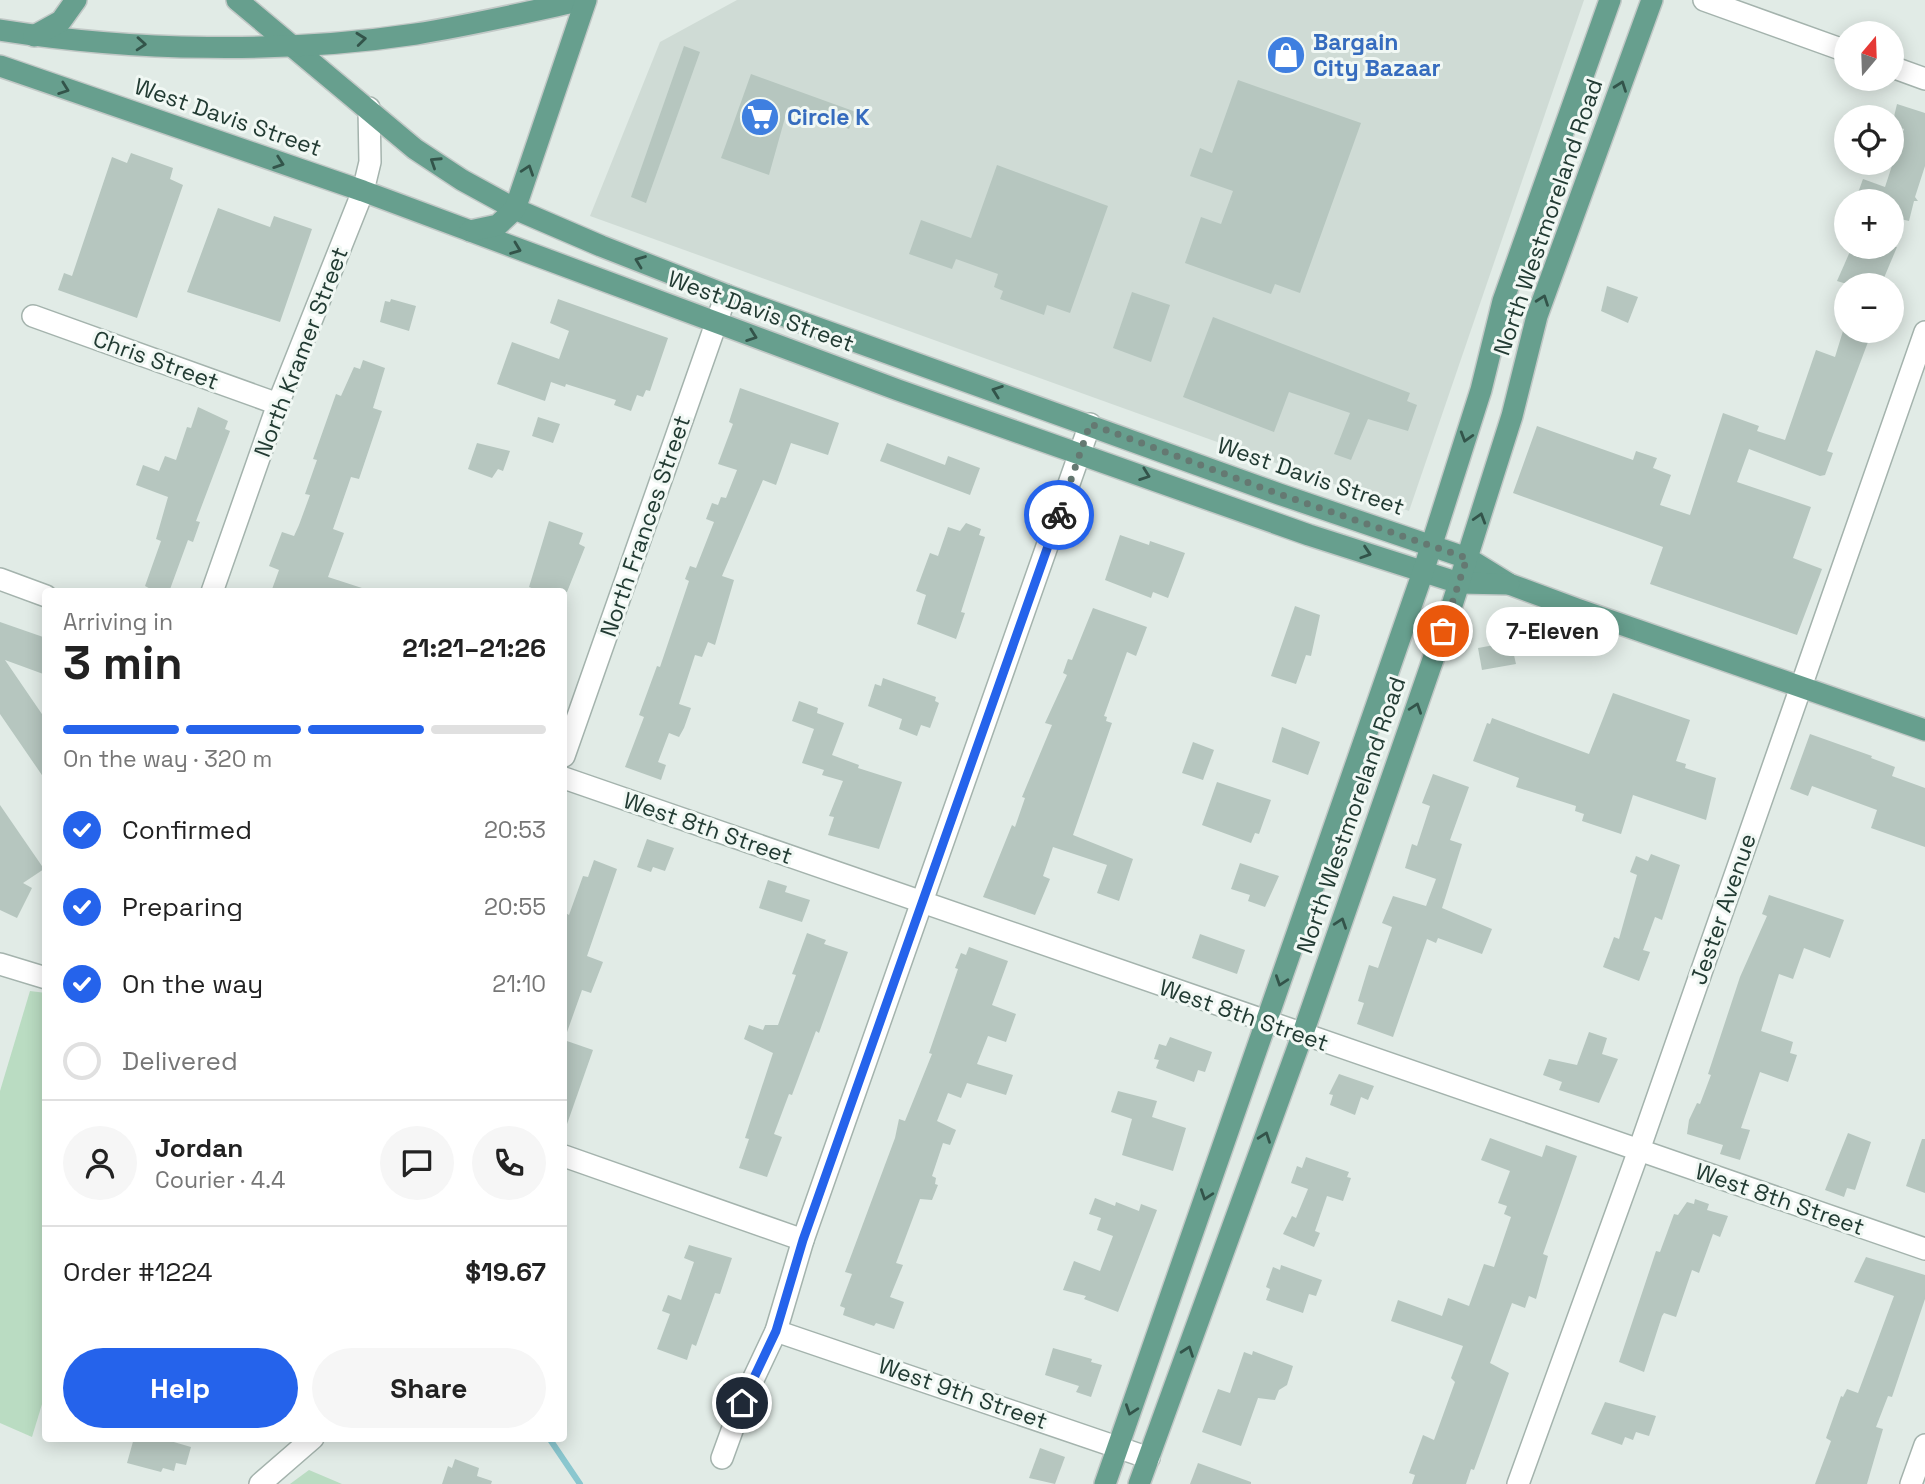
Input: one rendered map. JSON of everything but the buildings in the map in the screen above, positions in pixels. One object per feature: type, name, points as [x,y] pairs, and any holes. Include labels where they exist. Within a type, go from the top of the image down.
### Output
[{"type":"main road","points":[[34,36],[61,21],[76,0]]},
{"type":"main road","name":"West Davis Street","points":[[237,0],[415,149],[462,180],[515,208],[726,295],[1279,494],[1467,558],[1509,584],[1925,730]]},
{"type":"main road","points":[[493,0],[534,10]]},
{"type":"main road","points":[[0,30],[34,36],[148,44],[293,46],[415,34],[584,0],[515,208],[498,225],[470,232]]},
{"type":"main road","name":"North Westmoreland Road","points":[[1105,1484],[1432,546],[1481,390],[1503,301],[1610,0]]},
{"type":"main road","name":"North Westmoreland Road","points":[[1139,1484],[1302,1036],[1459,583],[1516,401],[1537,316],[1652,0]]},
{"type":"main road","name":"West Davis Street","points":[[0,66],[363,191],[716,323],[1309,535],[1459,583],[1509,584]]},
{"type":"main road","points":[[1481,390],[1516,401]]},
{"type":"street","points":[[1704,0],[1834,47]]},
{"type":"street","points":[[1904,71],[1925,79]]},
{"type":"street","name":"North Kramer Street","points":[[213,588],[278,404],[363,191],[370,162],[369,108]]},
{"type":"street","name":"North Frances Street","points":[[567,747],[726,295]]},
{"type":"street","name":"Chris Street","points":[[33,316],[278,404]]},
{"type":"street","name":"Jester Avenue","points":[[1518,1484],[1639,1150],[1925,332]]},
{"type":"street","points":[[722,1458],[742,1403],[776,1331],[803,1240],[1090,424]]},
{"type":"street","points":[[0,579],[42,595]]},
{"type":"street","name":"West 8th Street","points":[[567,779],[1302,1036],[1925,1249]]},
{"type":"street","points":[[0,964],[42,977]]},
{"type":"street","points":[[567,1157],[803,1240]]},
{"type":"street","name":"West 9th Street","points":[[776,1331],[1149,1458]]},
{"type":"street","points":[[260,1484],[308,1442]]},
{"type":"street","points":[[1911,1484],[1925,1445]]},
{"type":"shaded area","points":[[737,0],[1584,0],[1409,511],[590,216],[660,42]]},
{"type":"green space","points":[[30,991],[42,992],[42,1404],[32,1437],[0,1423],[0,1091]]},
{"type":"green space","points":[[309,1470],[342,1484],[290,1484]]},
{"type":"waterway","points":[[552,1442],[580,1484]]},
{"type":"way so far","points":[[1059,515],[1090,424],[1279,494],[1467,558],[1443,631]]},
{"type":"place","name":"Bargain City Bazaar","points":[[1286,55]]},
{"type":"place","name":"Circle K","points":[[760,117]]},
{"type":"place","name":"7-Eleven","points":[[1443,631]]},
{"type":"route","points":[[742,1403],[776,1331],[803,1240],[1059,515]]}]
